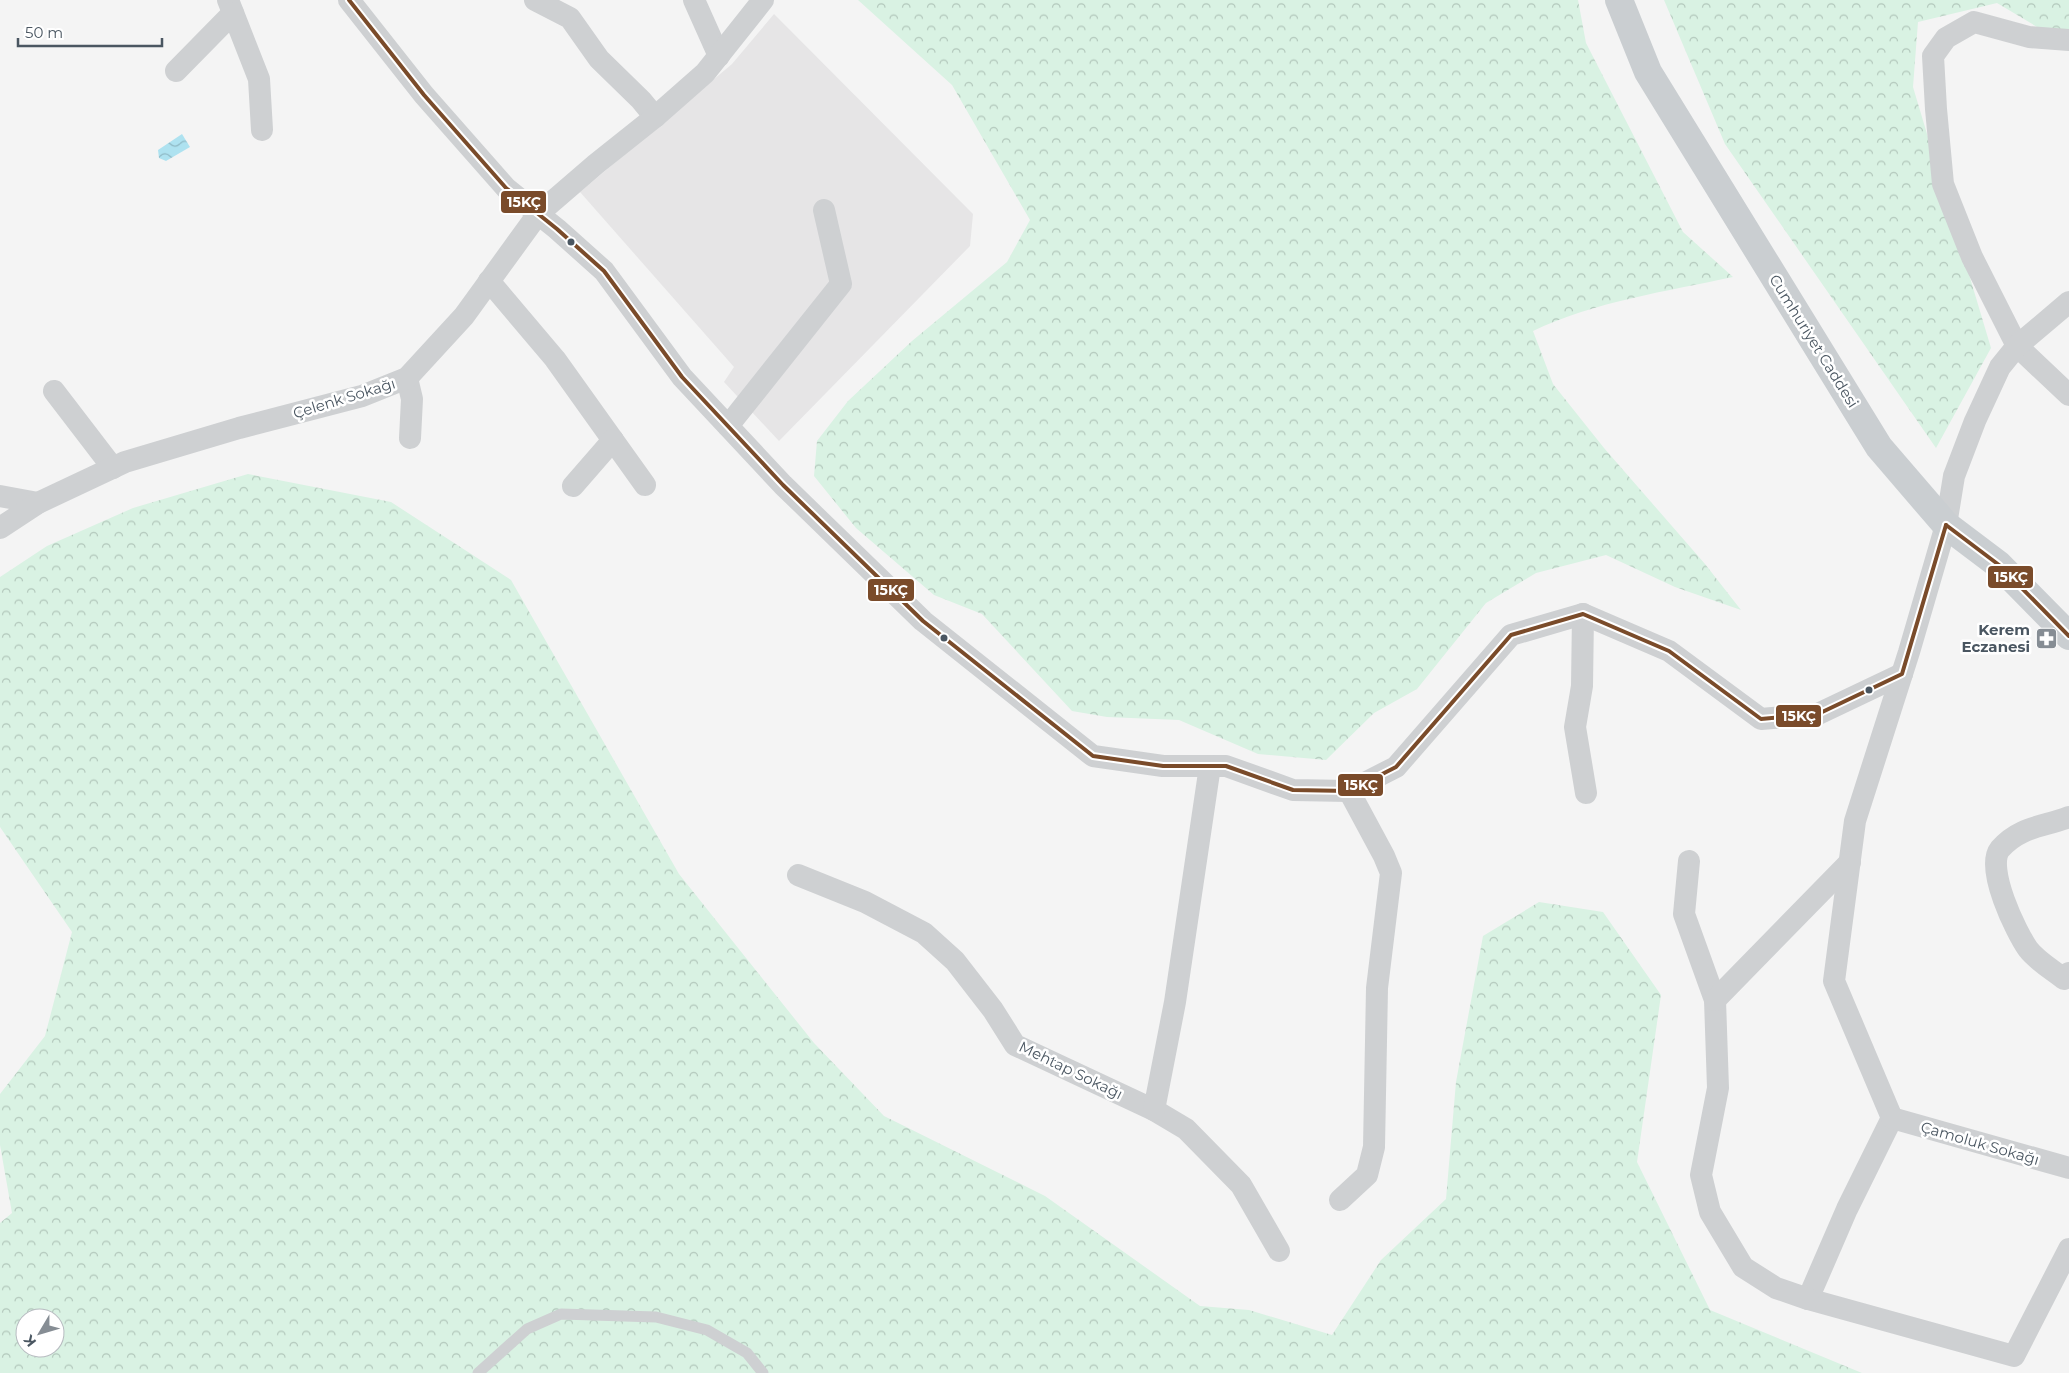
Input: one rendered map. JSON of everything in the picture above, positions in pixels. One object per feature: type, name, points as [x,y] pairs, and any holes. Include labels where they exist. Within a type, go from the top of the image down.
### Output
[{"type":"main road","name":"Cumhuriyet Caddesi","points":[[1619,0],[1648,72],[1878,447],[1946,526],[1999,566],[2069,636]]},
{"type":"street","points":[[349,0],[424,95],[506,188],[604,271],[682,377],[783,484],[923,621],[1093,756],[1163,766],[1226,766],[1293,790],[1349,791],[1396,767],[1512,635],[1583,614],[1669,651],[1761,719],[1818,714],[1902,674]]},
{"type":"street","points":[[535,0],[570,18],[599,59],[641,100],[655,117]]},
{"type":"street","points":[[694,0],[719,56]]},
{"type":"street","name":"Çelenk Sokağı","points":[[0,528],[38,504],[125,462],[239,428],[362,396],[408,378],[464,316],[538,214],[706,73],[763,0]]},
{"type":"street","points":[[176,71],[231,6],[259,78],[262,130]]},
{"type":"street","points":[[2069,40],[2029,37],[1974,22],[1946,38],[1933,56],[1943,184],[1972,257],[2017,346],[2069,395]]},
{"type":"street","points":[[728,426],[841,284],[824,210]]},
{"type":"street","points":[[489,281],[555,359],[645,485]]},
{"type":"street","points":[[1808,1299],[1847,1208],[1892,1118],[1834,981],[1855,821],[1902,674],[1946,526],[1954,476],[1975,421],[2000,367],[2017,346],[2069,302]]},
{"type":"street","points":[[408,378],[412,399],[410,438]]},
{"type":"street","points":[[54,391],[113,468]]},
{"type":"street","points":[[573,486],[613,440]]},
{"type":"street","points":[[0,496],[38,504]]},
{"type":"street","points":[[1583,614],[1582,686],[1575,727],[1586,793]]},
{"type":"street","points":[[1154,1110],[1175,1002],[1210,766]]},
{"type":"street","points":[[1340,1200],[1367,1175],[1374,1147],[1377,988],[1391,873],[1384,856],[1349,791]]},
{"type":"street","points":[[2069,817],[2022,830],[1999,850],[1995,870],[2003,899],[2029,950],[2064,979],[2069,973]]},
{"type":"street","points":[[1689,861],[1684,914],[1715,1000],[1718,1088],[1701,1175],[1710,1212],[1743,1267],[1776,1288],[1808,1299],[2014,1356],[2069,1249]]},
{"type":"street","points":[[1715,1000],[1850,862]]},
{"type":"street","name":"Mehtap Sokağı","points":[[798,876],[865,902],[924,933],[955,961],[993,1010],[1015,1045],[1154,1110],[1186,1129],[1241,1185],[1279,1251]]},
{"type":"street","name":"Çamoluk Sokağı","points":[[1892,1118],[2069,1168]]},
{"type":"lane","points":[[478,1373],[528,1329],[561,1314],[656,1317],[707,1330],[747,1352],[763,1373]]},
{"type":"shaded area","points":[[774,14],[973,214],[970,246],[779,441],[724,382],[734,367],[580,192],[732,64]]},
{"type":"green space","points":[[858,0],[1578,0],[1586,43],[1683,232],[1733,277],[1580,312],[1533,331],[1553,384],[1604,448],[1705,564],[1741,610],[1675,587],[1606,555],[1536,573],[1486,603],[1417,689],[1374,713],[1326,760],[1258,754],[1179,720],[1107,717],[1072,711],[982,614],[934,595],[856,528],[814,476],[817,441],[848,401],[912,341],[1007,262],[1030,220],[952,85]]},
{"type":"green space","points":[[1664,0],[2069,0],[2069,46],[1997,3],[1918,22],[1913,87],[1991,348],[1936,448],[1725,144]]},
{"type":"green space","points":[[248,474],[391,502],[511,580],[679,874],[814,1043],[884,1116],[1045,1196],[1200,1306],[1249,1310],[1332,1335],[1381,1260],[1446,1199],[1456,1082],[1483,936],[1539,902],[1603,912],[1661,995],[1637,1162],[1710,1310],[1862,1373],[0,1373],[0,1223],[12,1213],[0,1145],[0,1094],[45,1036],[72,932],[0,827],[0,577],[47,546],[133,508]]},
{"type":"water","points":[[182,134],[190,147],[166,161],[159,158],[158,150]]},
{"type":"transit line","name":"15KÇ","points":[[349,0],[424,95],[506,188],[557,229],[604,271],[682,377],[783,485],[923,621],[1093,756],[1163,766],[1226,766],[1293,790],[1349,791],[1396,767],[1511,635],[1583,614],[1669,651],[1761,719],[1818,714],[1902,674],[1946,525]]},
{"type":"transit line","name":"15KÇ","points":[[1946,525],[1999,565],[2069,636]]},
{"type":"place","name":"Kerem Eczanesi","points":[[2046,638]]}]
